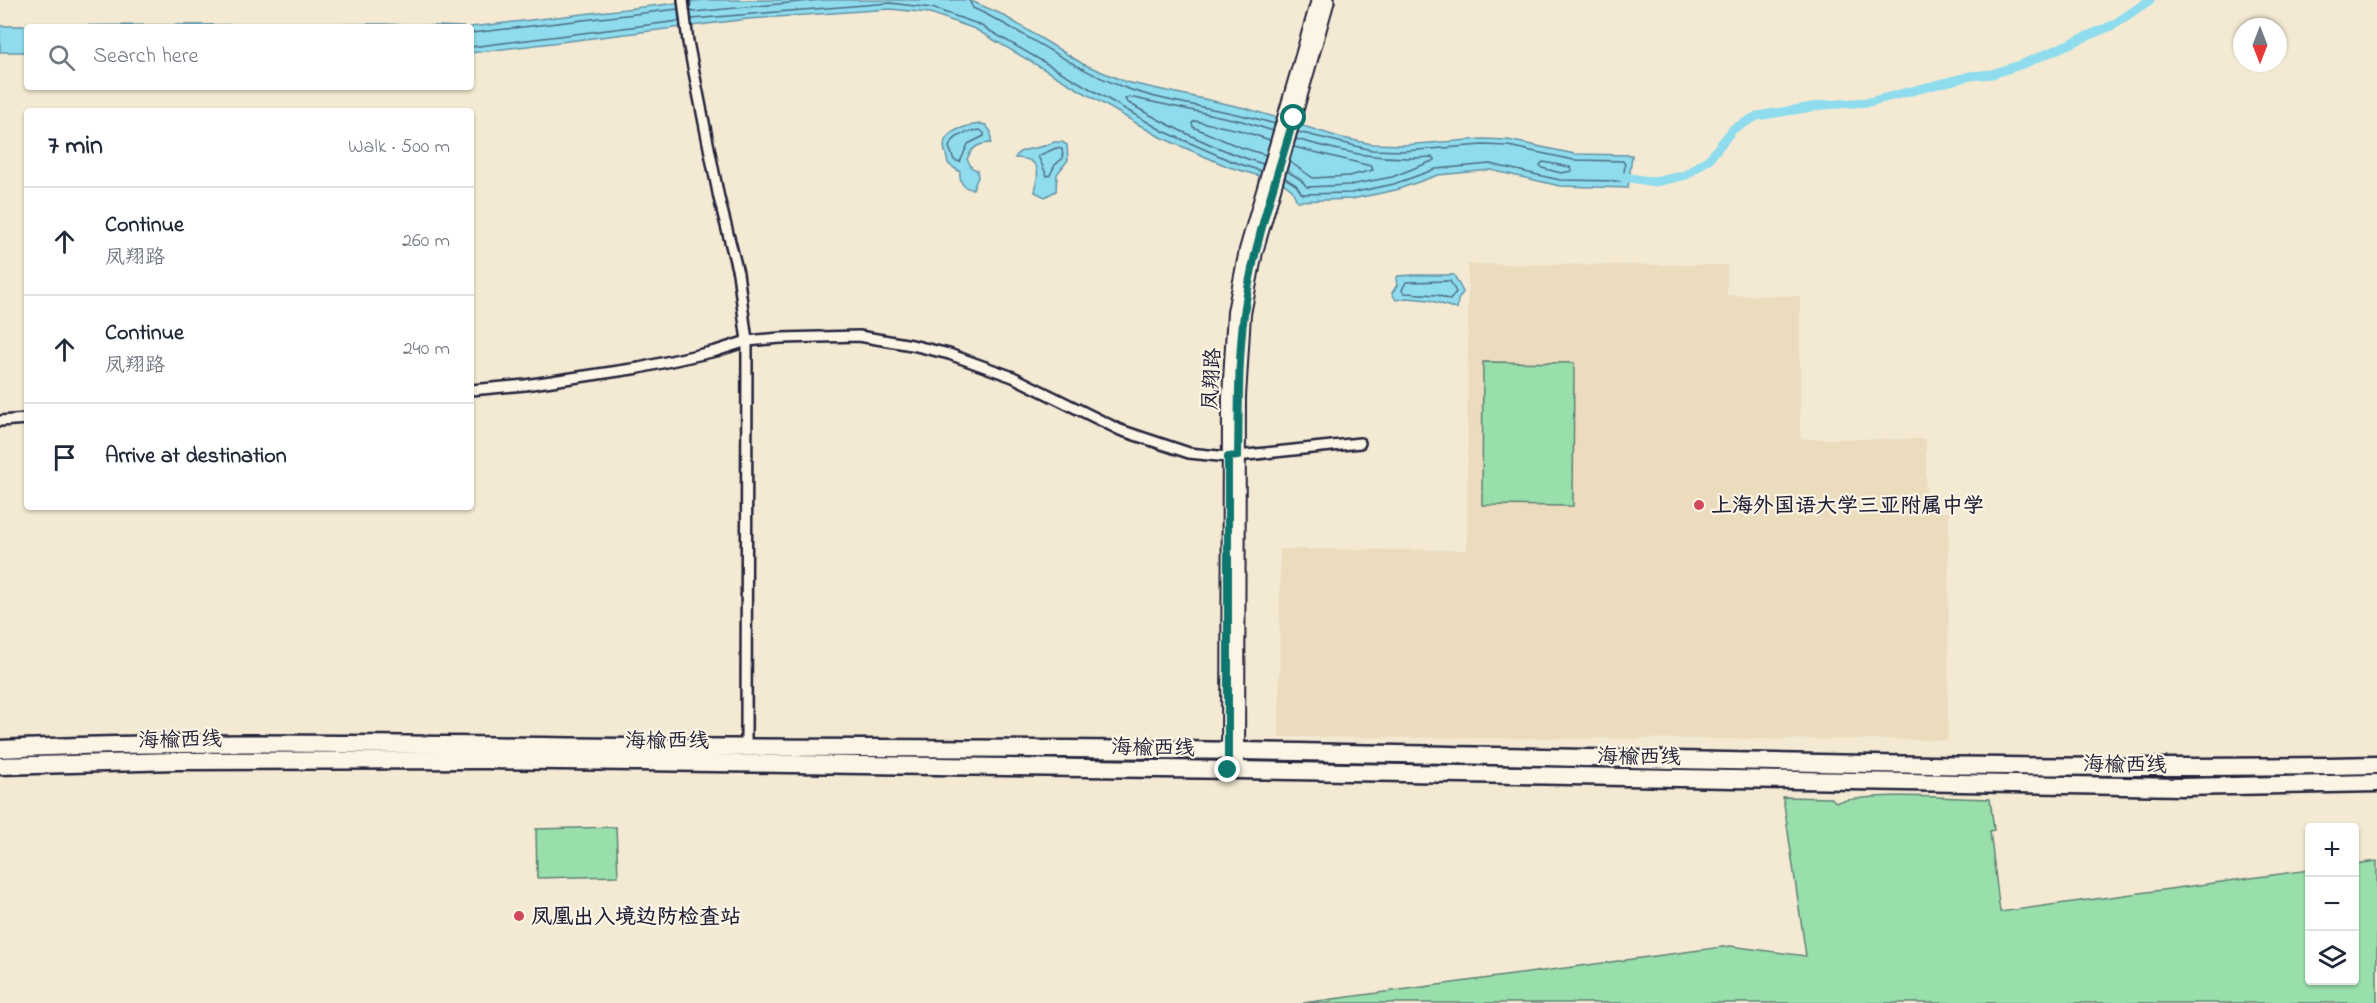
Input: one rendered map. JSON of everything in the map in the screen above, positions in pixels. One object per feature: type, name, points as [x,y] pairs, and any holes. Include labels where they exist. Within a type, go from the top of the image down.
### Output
[{"type":"highway","name":"海榆西线","points":[[0,749],[266,744],[746,747],[1234,751],[2039,766],[2377,765]]},
{"type":"highway","name":"海榆西线","points":[[0,766],[188,761],[487,760],[1233,770],[2182,787],[2377,783]]},
{"type":"street","points":[[683,0],[688,42],[719,198],[738,273],[747,341],[746,747]]},
{"type":"street","name":"凤翔路","points":[[1233,770],[1233,457],[1244,314],[1270,184],[1318,0]]},
{"type":"street","name":"凤翔路","points":[[1289,117],[1328,0]]},
{"type":"street","points":[[474,390],[525,385],[639,368],[716,351],[747,341],[859,336],[949,354],[1012,377],[1120,430],[1189,453],[1233,457],[1360,443]]},
{"type":"street","points":[[0,421],[24,419]]},
{"type":"shaded area","name":"上海外国语大学三亚附属中学","points":[[1468,264],[1727,265],[1727,295],[1800,296],[1800,439],[1926,439],[1926,498],[1935,512],[1949,512],[1948,740],[1279,737],[1280,549],[1467,550]]},
{"type":"green space","points":[[1483,362],[1574,363],[1573,506],[1482,505]]},
{"type":"green space","points":[[1893,796],[1990,799],[1994,830],[1990,831],[2000,912],[2305,871],[2305,985],[2359,985],[2359,863],[2377,861],[2377,1003],[1303,1003],[1730,946],[1806,956],[1783,797],[1831,798],[1836,802]]},
{"type":"green space","points":[[616,827],[618,876],[537,878],[536,829]]},
{"type":"water","points":[[703,0],[969,0],[1001,14],[1083,64],[1126,82],[1245,108],[1342,138],[1372,144],[1403,145],[1483,139],[1508,140],[1575,154],[1632,155],[1628,188],[1560,186],[1491,170],[1438,175],[1396,190],[1352,199],[1297,201],[1292,190],[1283,183],[1229,167],[1160,137],[975,29],[930,13],[890,9],[748,19],[474,53],[474,27]]},
{"type":"water","points":[[0,26],[24,26],[24,52],[0,52]]},
{"type":"water","points":[[980,124],[986,125],[991,132],[991,143],[976,146],[967,159],[972,168],[977,170],[978,177],[973,189],[970,189],[962,184],[960,172],[948,163],[944,147],[948,136],[953,132]]},
{"type":"water","points":[[1054,142],[1067,145],[1068,160],[1057,174],[1056,191],[1045,197],[1035,192],[1038,173],[1034,164],[1015,158],[1022,151]]},
{"type":"water","points":[[1454,275],[1463,292],[1458,300],[1457,309],[1429,300],[1407,298],[1396,300],[1392,293],[1397,285],[1398,276]]},
{"type":"waterway","points":[[1618,176],[1655,182],[1686,175],[1710,158],[1733,129],[1757,116],[1824,105],[1869,102],[1970,76],[1992,74],[2023,64],[2113,25],[2150,0]]},
{"type":"place","name":"上海外国语大学三亚附属中学","points":[[1699,505]]},
{"type":"place","name":"凤凰出入境边防检查站","points":[[519,916]]},
{"type":"route","points":[[1228,770],[1228,457],[1238,456],[1240,355],[1244,314],[1256,252],[1294,118]]}]
